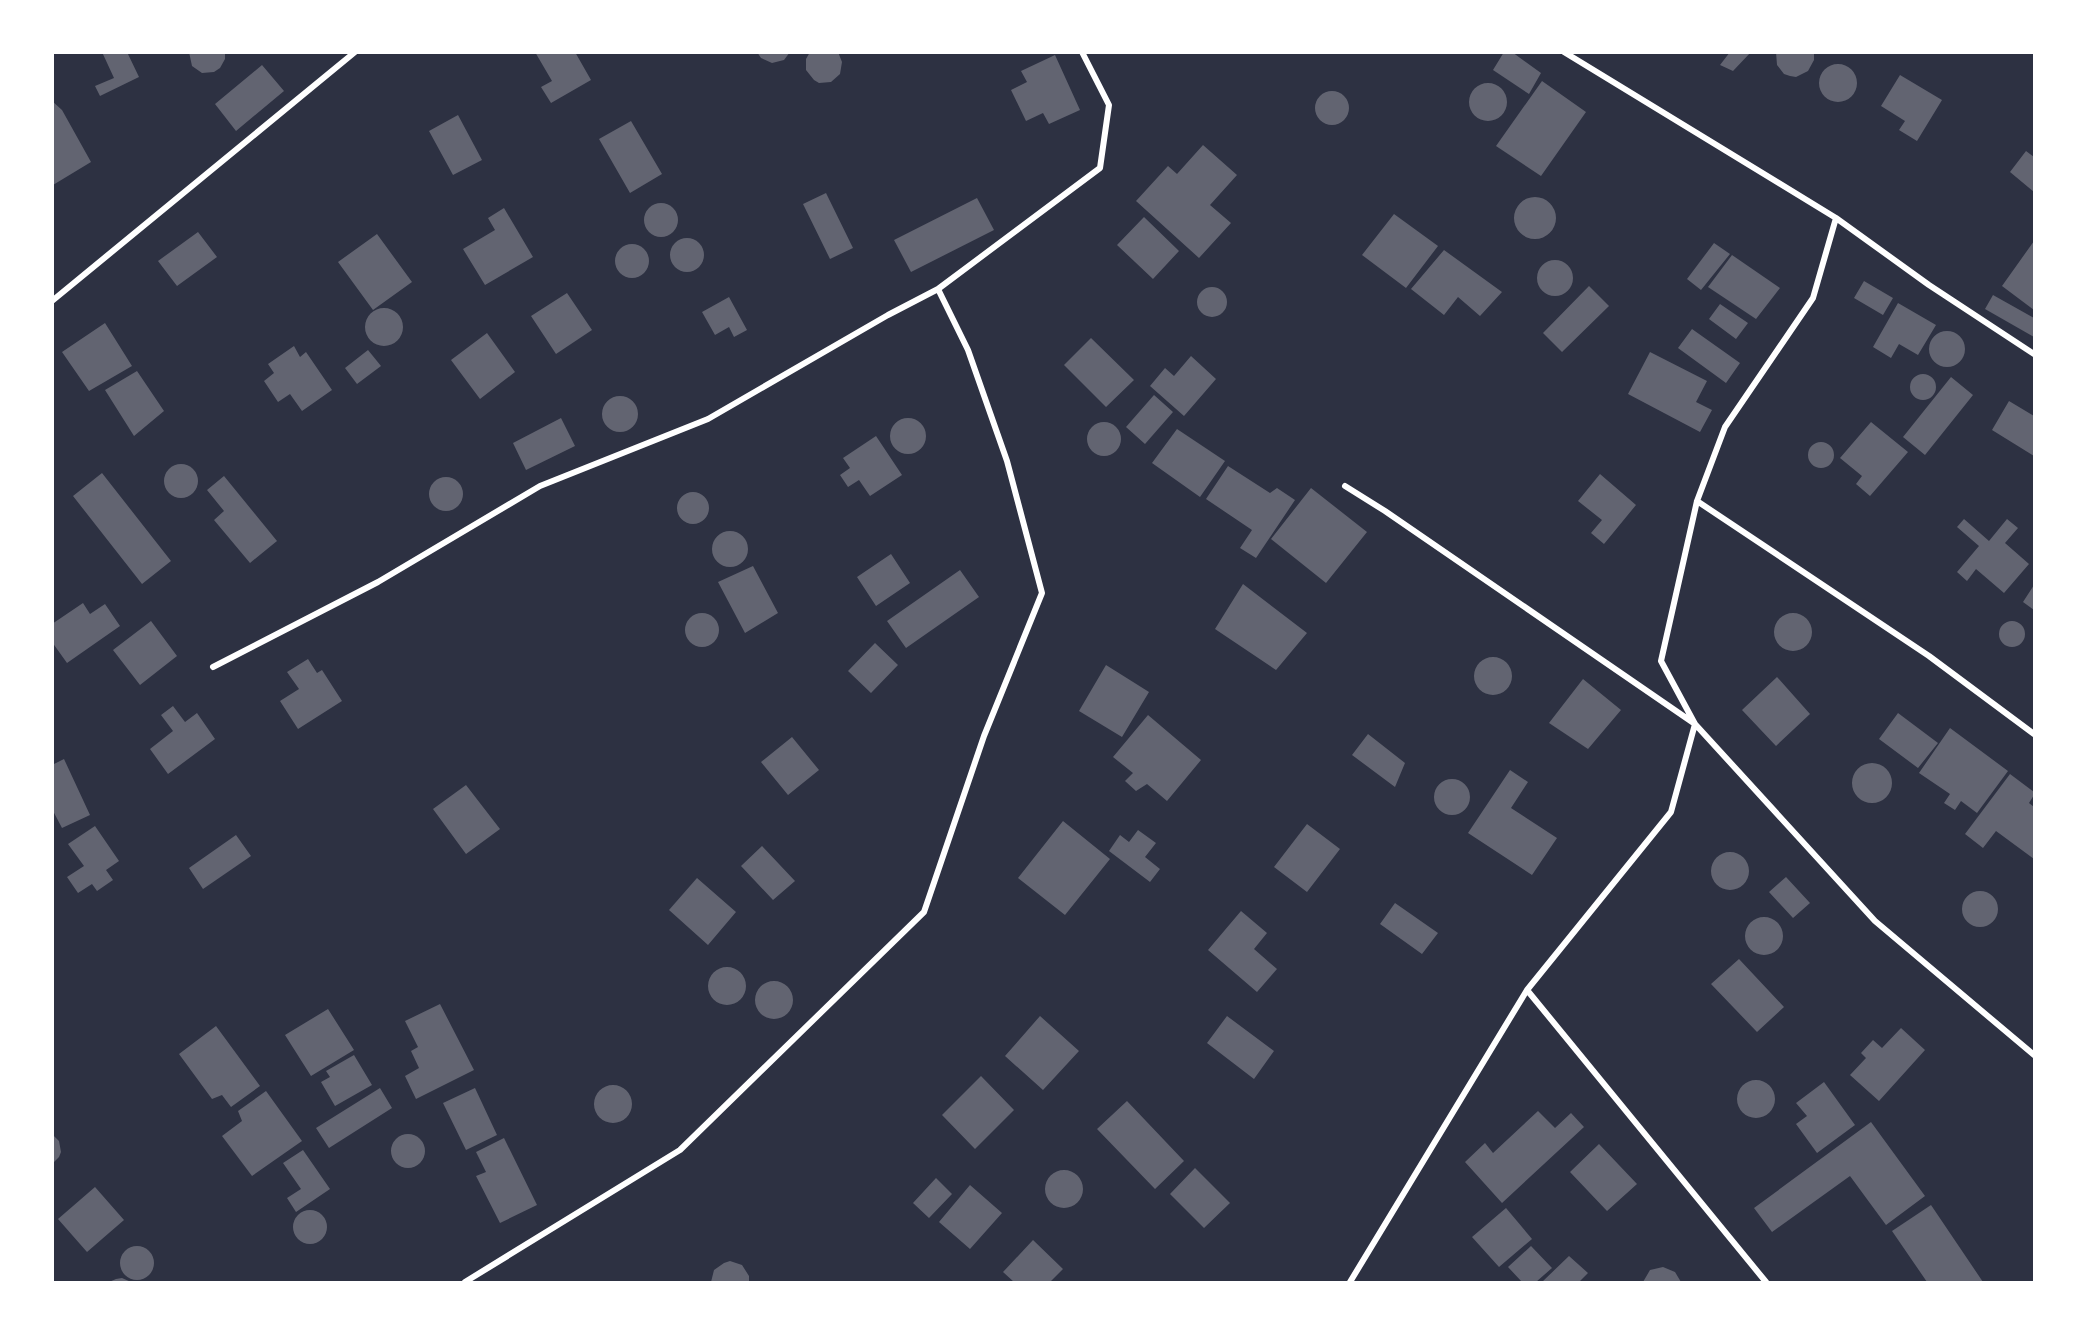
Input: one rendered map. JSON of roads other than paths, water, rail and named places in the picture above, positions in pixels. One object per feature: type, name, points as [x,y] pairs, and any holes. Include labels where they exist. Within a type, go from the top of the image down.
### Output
[{"type":"street","points":[[52,301],[355,52]]},
{"type":"street","points":[[213,667],[378,582],[540,486],[708,419],[888,315],[938,289],[1100,168],[1108,105],[1082,52]]},
{"type":"street","points":[[1564,52],[1836,218],[1929,285],[2034,354]]},
{"type":"street","points":[[1350,1282],[1527,990],[1671,812],[1695,724],[1661,661],[1697,501],[1725,427],[1813,297],[1836,218]]},
{"type":"street","points":[[465,1282],[680,1150],[924,912],[984,736],[1042,593],[1007,461],[968,350],[938,289]]},
{"type":"street","points":[[1345,486],[1405,524],[1695,724],[1875,921],[2034,1055]]},
{"type":"street","points":[[1697,501],[1929,656],[2034,734]]},
{"type":"street","points":[[1527,990],[1766,1282]]}]
